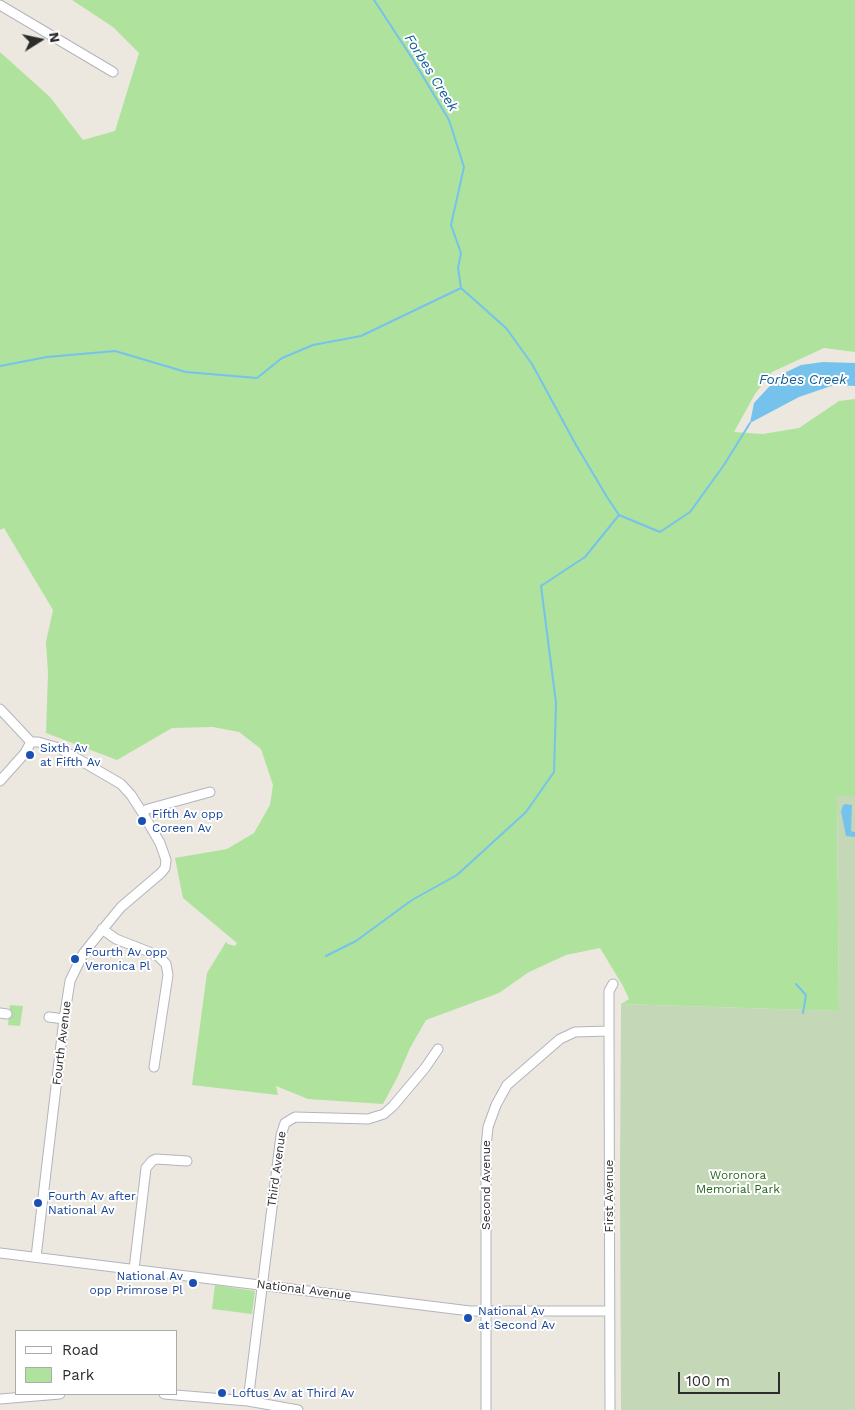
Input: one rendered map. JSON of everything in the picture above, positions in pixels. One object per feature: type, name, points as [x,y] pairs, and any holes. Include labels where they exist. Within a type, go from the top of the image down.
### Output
[{"type":"street","points":[[0,4],[113,72]]},
{"type":"street","points":[[0,709],[31,742],[38,742],[58,748],[115,780],[126,789],[142,812],[210,792]]},
{"type":"street","points":[[0,781],[25,753],[31,742]]},
{"type":"street","name":"Fourth Avenue","points":[[36,1257],[70,981],[83,954],[102,930],[121,907],[161,873],[166,864],[165,855],[160,843],[142,812]]},
{"type":"street","points":[[102,930],[116,939],[157,955],[166,964],[167,980],[154,1067]]},
{"type":"street","name":"First Avenue","points":[[608,988],[610,1410]]},
{"type":"street","points":[[49,1017],[64,1019]]},
{"type":"street","name":"Second Avenue","points":[[486,1410],[486,1147],[488,1127],[496,1105],[508,1085],[567,1035],[583,1031],[609,1031]]},
{"type":"street","name":"Third Avenue","points":[[248,1401],[284,1123],[295,1117],[368,1119],[384,1114],[429,1064],[438,1049]]},
{"type":"street","points":[[134,1269],[146,1168],[156,1159],[187,1161]]},
{"type":"street","name":"National Avenue","points":[[0,1253],[486,1312],[609,1311]]},
{"type":"street","points":[[0,1398],[45,1395]]},
{"type":"street","points":[[176,1395],[248,1401],[298,1410]]},
{"type":"green space","points":[[72,0],[855,0],[855,352],[824,348],[772,372],[755,394],[734,432],[763,434],[799,428],[839,401],[855,399],[855,796],[837,796],[839,1011],[621,1004],[629,999],[600,948],[566,955],[529,972],[499,993],[426,1020],[383,1104],[308,1099],[276,1086],[278,1095],[192,1085],[207,973],[226,942],[235,946],[237,943],[183,898],[175,858],[227,849],[254,833],[270,805],[273,785],[261,749],[239,732],[213,727],[172,728],[117,760],[46,733],[48,673],[46,642],[53,610],[4,528],[0,530],[0,52],[50,97],[83,140],[115,131],[139,53],[113,27]]},
{"type":"green space","name":"Woronora Memorial Park","points":[[837,796],[855,796],[855,1410],[621,1410],[621,1004],[839,1011]]},
{"type":"green space","points":[[10,1005],[23,1006],[20,1026],[8,1025]]},
{"type":"green space","points":[[215,1285],[255,1291],[252,1314],[212,1309]]},
{"type":"water","name":"Forbes Creek","points":[[823,362],[855,363],[855,386],[834,385],[799,397],[750,423],[754,403],[780,375],[801,365]]},
{"type":"water","points":[[843,805],[852,805],[851,831],[855,832],[855,837],[846,836],[841,811]]},
{"type":"waterway","name":"Forbes Creek","points":[[374,0],[449,120],[464,167],[451,225],[461,253],[458,268],[461,288],[506,328],[532,364],[576,445],[619,515],[660,532],[690,512],[724,465],[750,423]]},
{"type":"waterway","points":[[0,366],[47,357],[115,351],[186,372],[257,378],[282,358],[313,345],[361,336],[461,288]]},
{"type":"waterway","points":[[326,956],[356,941],[412,900],[457,875],[526,812],[554,772],[556,703],[541,586],[585,557],[619,515]]},
{"type":"waterway","points":[[796,984],[806,995],[803,1013]]},
{"type":"place","name":"Sixth Av at Fifth Av","points":[[30,755]]},
{"type":"place","name":"Fifth Av opp Coreen Av","points":[[142,821]]},
{"type":"place","name":"Fourth Av opp Veronica Pl","points":[[75,959]]},
{"type":"place","name":"Fourth Av after National Av","points":[[38,1203]]},
{"type":"place","name":"National Av opp Primrose Pl","points":[[193,1283]]},
{"type":"place","name":"National Av at Second Av","points":[[468,1318]]},
{"type":"place","name":"Loftus Av at Third Av","points":[[222,1393]]}]
